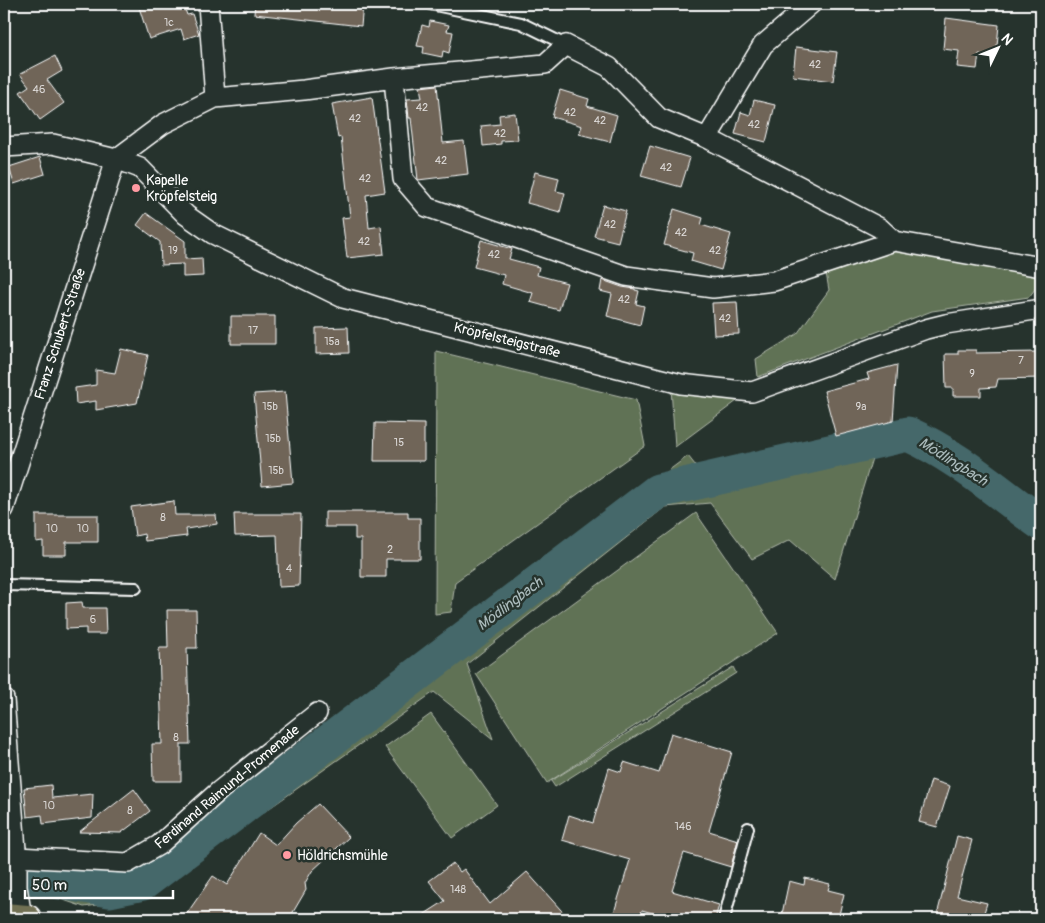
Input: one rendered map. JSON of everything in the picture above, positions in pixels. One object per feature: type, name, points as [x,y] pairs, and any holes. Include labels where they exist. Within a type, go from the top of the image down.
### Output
[{"type":"street","points":[[208,4],[214,98]]},
{"type":"street","points":[[707,138],[763,45],[811,4]]},
{"type":"street","points":[[116,159],[163,124],[214,98],[304,90],[394,78],[545,64],[566,45],[609,68],[659,118],[707,138],[880,228],[894,241]]},
{"type":"street","points":[[394,78],[403,179],[427,207],[626,276],[713,288],[757,283],[774,280],[894,241],[1041,267]]},
{"type":"street","name":"Kröpfelsteigstraße","points":[[4,147],[53,144],[116,159],[140,168],[186,215],[213,234],[343,298],[681,384],[752,392],[926,329],[1041,309]]},
{"type":"street","name":"Franz Schubert-Straße","points":[[4,509],[116,159]]},
{"type":"street","points":[[4,699],[17,859],[17,918]]},
{"type":"street","name":"Ferdinand Raimund-Promenade","points":[[17,859],[128,863],[159,845],[219,791],[317,713]]},
{"type":"lane","points":[[430,4],[521,23],[566,45]]},
{"type":"lane","points":[[4,585],[136,588]]},
{"type":"lane","points":[[724,919],[748,828]]},
{"type":"green space","points":[[885,251],[932,253],[1041,274],[1041,281],[1029,297],[932,311],[758,377],[756,359],[797,334],[829,290],[826,273]]},
{"type":"green space","points":[[436,351],[636,400],[645,446],[455,582],[451,612],[435,614]]},
{"type":"green space","points":[[671,388],[741,398],[675,447]]},
{"type":"green space","points":[[873,455],[835,579],[790,540],[752,559],[710,503],[665,507],[467,664],[493,739],[434,692],[203,855],[150,897],[84,907],[34,890],[31,869],[82,877],[146,871],[166,846],[688,456],[714,489]]},
{"type":"green space","points":[[696,513],[778,633],[547,783],[476,674]]},
{"type":"green space","points":[[733,667],[736,673],[555,787],[551,781]]},
{"type":"green space","points":[[431,714],[497,805],[452,838],[385,747]]},
{"type":"building","points":[[138,4],[183,4],[187,15],[192,14],[199,34],[184,39],[181,29],[149,39]]},
{"type":"building","points":[[255,4],[363,4],[361,26],[254,14]]},
{"type":"building","points":[[946,18],[999,25],[996,56],[979,54],[977,69],[957,67],[959,51],[943,49]]},
{"type":"building","points":[[430,21],[449,25],[447,31],[453,32],[449,53],[443,51],[442,57],[423,53],[424,47],[417,46],[422,25],[429,27]]},
{"type":"building","points":[[796,47],[837,52],[833,81],[793,76]]},
{"type":"building","points":[[55,56],[62,71],[47,80],[64,103],[40,120],[20,92],[29,86],[20,74]]},
{"type":"building","points":[[437,85],[443,143],[464,141],[468,174],[418,180],[407,99],[422,98],[420,87]]},
{"type":"building","points":[[560,90],[589,99],[587,106],[617,115],[610,142],[579,134],[582,126],[552,117]]},
{"type":"building","points":[[372,97],[385,192],[366,195],[369,228],[381,226],[384,254],[347,258],[342,218],[350,217],[341,137],[338,138],[332,104]]},
{"type":"building","points":[[754,100],[775,105],[766,142],[735,134],[741,112],[750,115]]},
{"type":"building","points":[[515,113],[518,140],[501,141],[501,144],[483,146],[481,126],[500,124],[499,115]]},
{"type":"building","points":[[650,146],[690,158],[681,187],[641,176]]},
{"type":"building","points":[[40,157],[45,174],[14,184],[9,167]]},
{"type":"building","points":[[535,172],[559,178],[556,191],[565,193],[560,212],[527,203]]},
{"type":"building","points":[[603,205],[626,211],[618,242],[594,236]]},
{"type":"building","points":[[674,209],[703,218],[701,225],[731,234],[721,270],[691,261],[693,253],[664,245]]},
{"type":"building","points":[[146,213],[185,241],[185,259],[202,258],[203,276],[183,277],[183,264],[161,265],[160,242],[137,225]]},
{"type":"building","points":[[481,240],[512,249],[509,259],[539,267],[537,275],[567,283],[559,310],[530,302],[533,293],[502,284],[504,275],[474,267]]},
{"type":"building","points":[[602,280],[639,291],[636,304],[644,306],[640,325],[607,316],[612,294],[600,291]]},
{"type":"building","points":[[737,302],[739,334],[714,335],[712,303]]},
{"type":"building","points":[[231,316],[275,316],[275,344],[231,344]]},
{"type":"building","points":[[348,327],[349,353],[316,354],[316,328]]},
{"type":"building","points":[[121,349],[148,355],[137,403],[96,410],[96,401],[76,404],[75,388],[96,385],[96,370],[115,373]]},
{"type":"building","points":[[958,350],[976,350],[976,353],[1041,352],[1041,378],[998,379],[996,387],[981,388],[981,396],[953,396],[953,388],[946,388],[945,354],[958,354]]},
{"type":"building","points":[[897,365],[893,421],[836,436],[824,391],[869,379],[867,373]]},
{"type":"building","points":[[285,392],[293,483],[262,486],[254,394]]},
{"type":"building","points":[[375,423],[424,424],[424,461],[374,461]]},
{"type":"building","points":[[174,501],[175,515],[216,515],[217,524],[186,529],[187,536],[145,541],[144,534],[135,536],[131,507]]},
{"type":"building","points":[[325,512],[408,512],[408,518],[420,518],[420,559],[386,559],[386,577],[361,577],[361,539],[355,539],[355,527],[325,527]]},
{"type":"building","points":[[234,514],[301,514],[299,586],[279,587],[277,535],[235,536]]},
{"type":"building","points":[[36,515],[98,515],[98,542],[66,542],[66,555],[43,555],[43,541],[36,542]]},
{"type":"building","points":[[82,602],[83,608],[105,608],[106,634],[86,634],[86,628],[66,629],[66,603]]},
{"type":"building","points":[[167,610],[196,610],[197,648],[187,648],[190,744],[181,744],[181,781],[153,781],[152,744],[162,744],[159,648],[168,648]]},
{"type":"building","points":[[671,733],[732,752],[709,831],[738,840],[731,867],[684,853],[672,891],[719,905],[715,919],[673,919],[642,910],[640,919],[612,919],[630,860],[562,840],[569,815],[593,823],[609,768],[621,772],[624,762],[659,773]]},
{"type":"building","points":[[931,780],[950,786],[937,827],[919,822]]},
{"type":"building","points":[[51,785],[52,798],[93,794],[92,818],[43,824],[42,815],[27,817],[24,788]]},
{"type":"building","points":[[134,789],[150,811],[121,833],[79,832]]},
{"type":"building","name":"Höldrichsmühle","points":[[318,804],[349,837],[312,871],[305,883],[306,890],[289,919],[183,919],[213,876],[227,885],[259,833],[276,845],[296,823]]},
{"type":"building","points":[[957,836],[972,840],[957,896],[987,903],[982,919],[936,919]]},
{"type":"building","points":[[453,863],[460,872],[464,869],[490,904],[527,872],[569,919],[417,919],[445,901],[429,881]]},
{"type":"building","points":[[805,878],[830,884],[828,890],[844,894],[838,919],[804,919],[782,914],[789,881],[804,885]]},
{"type":"waterway","name":"Mödlingbach","points":[[4,873],[109,890],[143,883],[658,491],[908,434],[927,443],[961,464],[1041,523]]},
{"type":"place","name":"Kapelle Kröpfelsteig","points":[[136,188]]},
{"type":"place","name":"Höldrichsmühle","points":[[287,855]]}]
